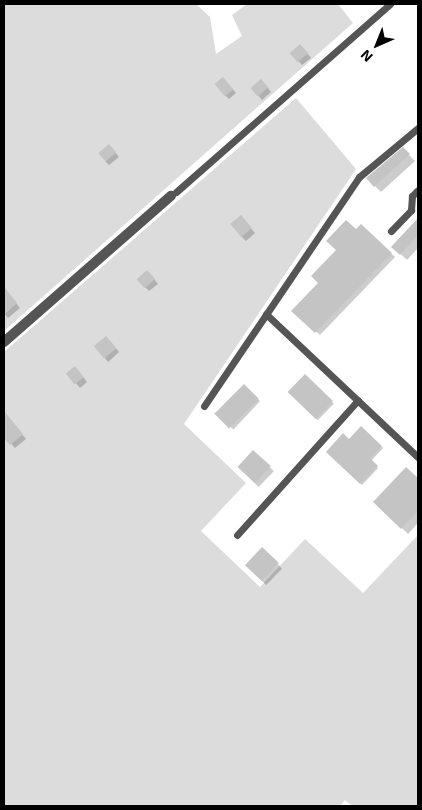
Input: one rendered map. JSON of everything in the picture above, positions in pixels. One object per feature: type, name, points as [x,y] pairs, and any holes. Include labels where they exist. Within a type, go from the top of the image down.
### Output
[{"type":"street","points":[[4,342],[173,194]]},
{"type":"lane","points":[[173,194],[390,4]]},
{"type":"lane","points":[[204,406],[359,177],[416,132]]},
{"type":"lane","points":[[391,231],[411,210],[412,196],[418,190]]},
{"type":"lane","points":[[266,314],[418,458]]},
{"type":"lane","points":[[237,535],[358,400]]},
{"type":"shaded area","points":[[4,4],[196,4],[210,17],[216,54],[242,36],[232,15],[247,4],[338,4],[353,23],[4,331]]},
{"type":"shaded area","points":[[296,98],[356,169],[184,424],[246,483],[201,531],[260,587],[305,539],[363,593],[418,535],[418,806],[352,806],[345,800],[340,806],[4,806],[4,352]]},
{"type":"building","points":[[300,44],[308,53],[298,62],[290,53]]},
{"type":"building","points":[[223,77],[233,89],[225,96],[215,84]]},
{"type":"building","points":[[261,79],[268,87],[258,96],[250,88]]},
{"type":"building","points":[[109,144],[116,152],[106,161],[98,153]]},
{"type":"building","points":[[403,147],[410,154],[374,187],[366,178]]},
{"type":"building","points":[[241,215],[252,228],[241,237],[230,224]]},
{"type":"building","points":[[418,218],[418,235],[400,255],[391,247]]},
{"type":"building","points":[[346,220],[356,229],[361,224],[392,253],[315,333],[291,311],[318,283],[311,276],[336,250],[326,241]]},
{"type":"building","points":[[147,270],[155,279],[145,288],[137,279]]},
{"type":"building","points":[[4,287],[17,303],[4,315]]},
{"type":"building","points":[[106,336],[116,348],[104,359],[94,346]]},
{"type":"building","points":[[75,366],[84,377],[74,384],[66,374]]},
{"type":"building","points":[[305,374],[333,401],[316,419],[288,392]]},
{"type":"building","points":[[244,384],[259,399],[229,429],[214,414]]},
{"type":"building","points":[[4,411],[23,434],[10,445],[4,438]]},
{"type":"building","points":[[361,426],[382,446],[370,458],[378,466],[360,484],[326,452],[343,433],[349,439]]},
{"type":"building","points":[[253,450],[271,466],[255,483],[238,467]]},
{"type":"building","points":[[406,467],[418,478],[418,511],[401,529],[373,502]]},
{"type":"building","points":[[262,547],[279,563],[262,581],[245,565]]}]
